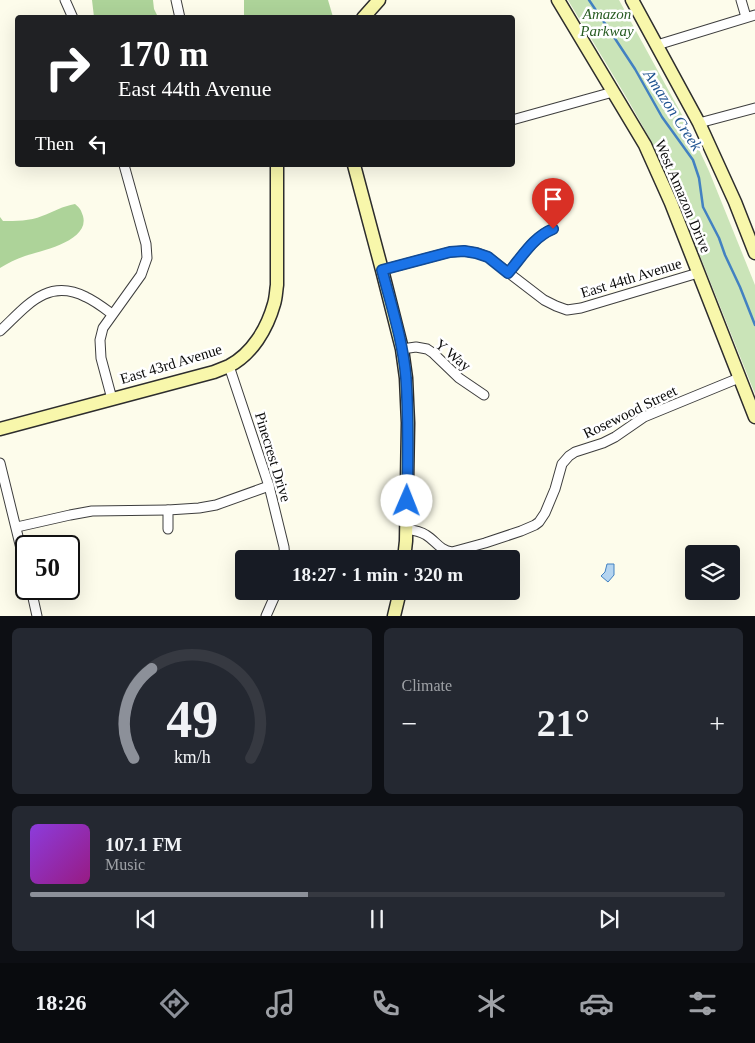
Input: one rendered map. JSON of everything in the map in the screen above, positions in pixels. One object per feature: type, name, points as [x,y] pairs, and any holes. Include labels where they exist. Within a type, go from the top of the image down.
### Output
[{"type":"street","points":[[66,0],[72,15]]},
{"type":"street","points":[[176,0],[179,15]]},
{"type":"street","points":[[366,15],[379,0]]},
{"type":"street","name":"West Amazon Drive","points":[[558,0],[645,145],[671,203],[755,418]]},
{"type":"street","points":[[632,0],[699,123],[735,202],[755,253]]},
{"type":"street","points":[[657,45],[751,16],[741,0]]},
{"type":"street","points":[[515,119],[613,92]]},
{"type":"street","points":[[699,123],[755,108]]},
{"type":"street","points":[[112,399],[101,358],[100,340],[103,328],[141,275],[147,258],[146,244],[125,167]]},
{"type":"street","name":"East 43rd Avenue","points":[[0,429],[214,372],[229,366],[246,354],[259,339],[275,302],[277,285],[277,167]]},
{"type":"street","points":[[355,167],[402,349],[406,378],[408,423],[405,550]]},
{"type":"street","points":[[508,273],[537,238],[553,229]]},
{"type":"street","name":"East 44th Avenue","points":[[382,270],[450,252],[464,251],[476,253],[488,257],[544,300],[567,310],[581,308],[698,273]]},
{"type":"street","points":[[0,331],[34,300],[42,294],[53,291],[65,290],[77,293],[87,297],[112,314]]},
{"type":"street","name":"Y Way","points":[[402,349],[416,347],[427,349],[459,378],[484,395]]},
{"type":"street","name":"Pinecrest Drive","points":[[229,366],[269,486],[284,550]]},
{"type":"street","name":"Rosewood Street","points":[[406,529],[425,534],[442,549],[452,552],[529,528],[543,518],[555,489],[562,464],[569,456],[575,452],[610,440],[644,417],[739,378]]},
{"type":"street","points":[[0,463],[19,535]]},
{"type":"street","points":[[17,527],[92,511],[199,508],[269,486]]},
{"type":"street","points":[[168,510],[168,530]]},
{"type":"street","points":[[33,600],[37,616]]},
{"type":"street","points":[[266,616],[273,600]]},
{"type":"street","points":[[394,616],[398,600]]},
{"type":"green space","points":[[92,0],[153,0],[157,15],[94,15]]},
{"type":"green space","points":[[244,0],[328,0],[332,15],[244,15]]},
{"type":"green space","name":"Amazon Parkway","points":[[568,0],[619,0],[687,124],[709,171],[755,285],[755,394],[665,168],[630,104]]},
{"type":"green space","points":[[75,204],[82,212],[83,225],[72,238],[63,244],[18,258],[0,268],[0,217],[3,221],[28,220]]},
{"type":"water","points":[[607,564],[614,564],[614,575],[608,582],[601,576],[605,572]]},
{"type":"waterway","name":"Amazon Creek","points":[[589,0],[635,69],[662,117],[693,160],[699,178],[703,207],[719,238],[755,325]]},
{"type":"route","points":[[407,501],[408,423],[406,378],[402,349],[382,270],[450,252],[464,251],[488,257],[508,273],[537,238],[553,229]]}]
